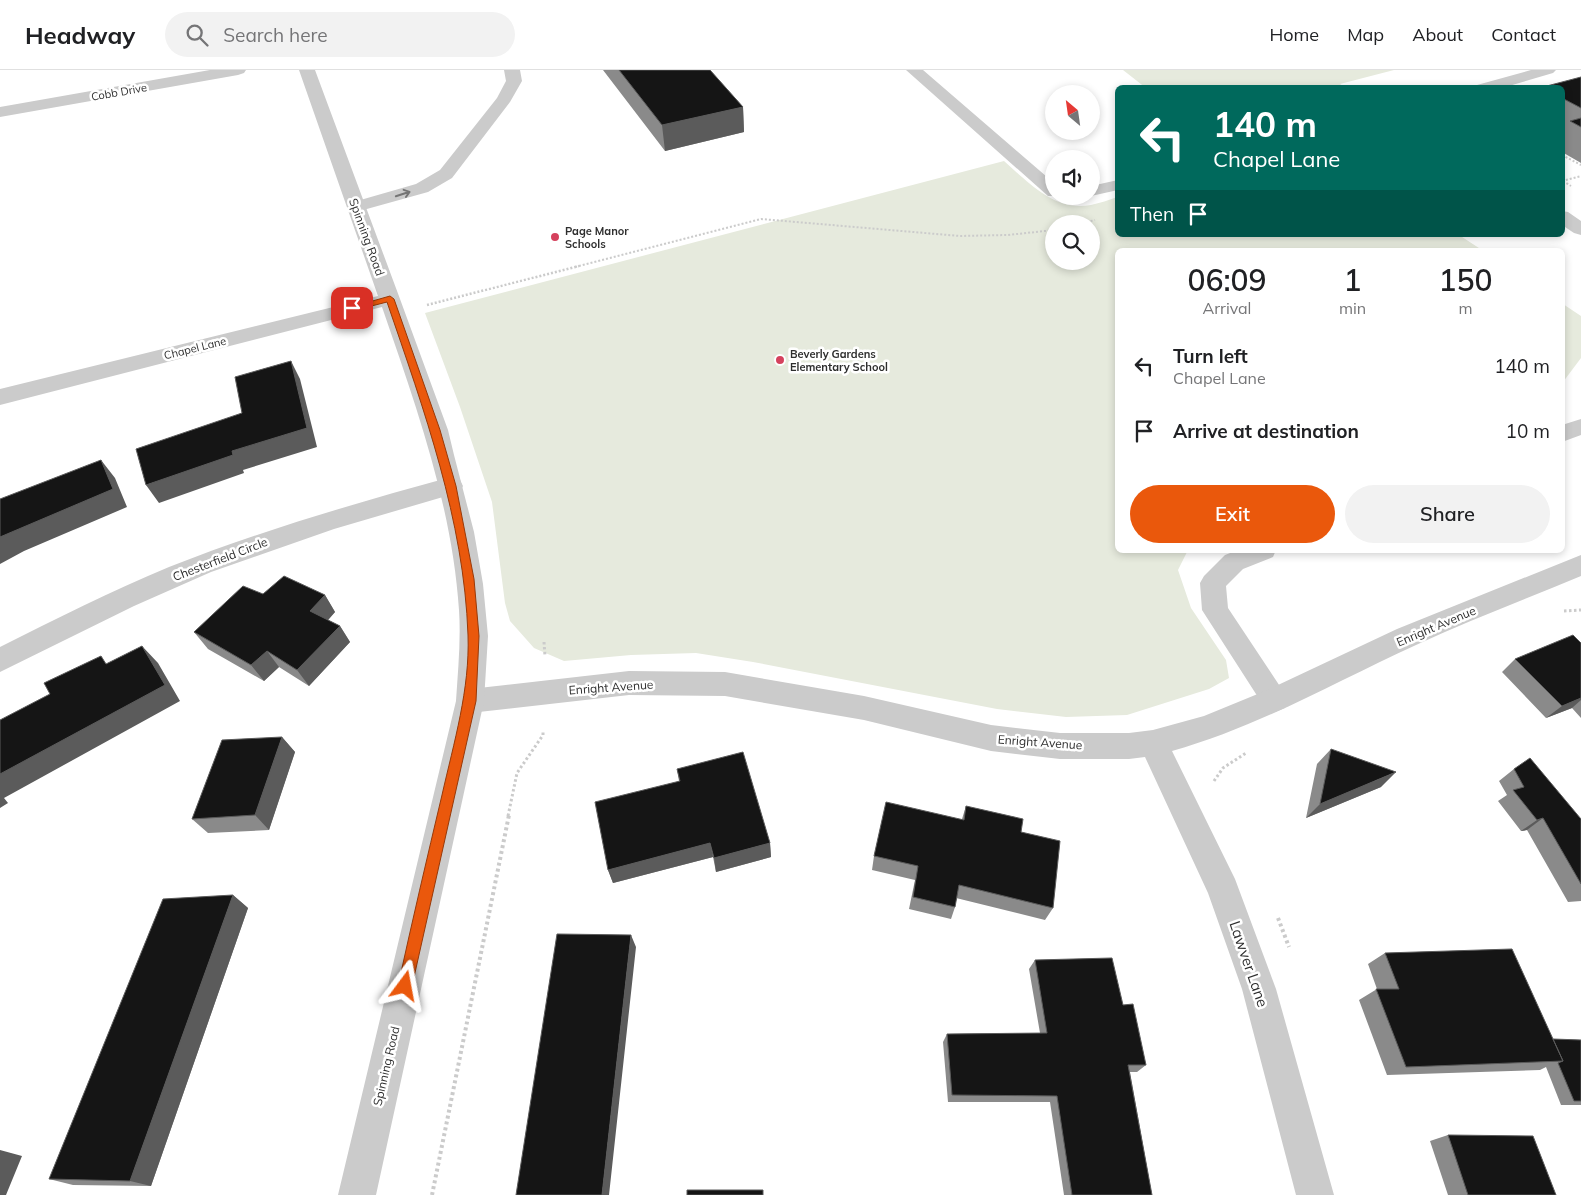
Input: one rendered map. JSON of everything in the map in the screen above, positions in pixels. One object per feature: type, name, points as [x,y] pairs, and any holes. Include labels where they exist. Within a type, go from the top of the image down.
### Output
[{"type":"street","name":"Cobb Drive","points":[[0,112],[238,70]]},
{"type":"street","name":"Spinning Road","points":[[307,70],[436,430],[450,486],[469,579],[474,636],[470,701],[357,1195]]},
{"type":"street","name":"Chapel Lane","points":[[0,397],[392,306]]},
{"type":"street","name":"Chesterfield Circle","points":[[0,660],[100,610],[200,566],[288,533],[450,486]]},
{"type":"street","name":"Enright Avenue","points":[[470,701],[629,683],[725,684],[864,708],[991,738],[1060,746],[1129,746],[1153,743],[1208,728],[1275,700],[1407,637],[1581,565]]},
{"type":"street","name":"Lawver Lane","points":[[1153,743],[1223,890],[1260,988],[1315,1195]]},
{"type":"lane","points":[[356,206],[422,188],[446,174],[504,99],[514,81],[512,70]]},
{"type":"lane","points":[[914,70],[1045,184]]},
{"type":"lane","points":[[1494,85],[1548,70]]},
{"type":"lane","points":[[1100,189],[1115,185]]},
{"type":"lane","points":[[1565,218],[1581,229]]},
{"type":"lane","points":[[1565,433],[1581,427]]},
{"type":"lane","points":[[1256,553],[1234,562],[1213,582],[1215,610],[1275,700]]},
{"type":"path","points":[[1565,156],[1581,165]]},
{"type":"path","points":[[1565,180],[1581,176]]},
{"type":"path","points":[[392,306],[761,219],[960,236],[1008,236],[1045,231]]},
{"type":"path","points":[[1557,612],[1581,610]]},
{"type":"path","points":[[432,1195],[517,772],[543,735],[548,692],[544,642]]},
{"type":"path","points":[[1218,789],[1214,780],[1223,768],[1250,751]]},
{"type":"shaded area","points":[[1123,70],[1394,70],[1340,84],[1342,85],[1142,85]]},
{"type":"shaded area","name":"Beverly Gardens Elementary School","points":[[1004,161],[1045,195],[1045,205],[1100,205],[1100,202],[1115,198],[1115,237],[1462,237],[1479,248],[1115,248],[1115,553],[1186,553],[1178,570],[1191,608],[1226,660],[1229,678],[1209,689],[1127,715],[1066,717],[997,709],[753,662],[696,653],[631,655],[564,661],[534,648],[510,621],[505,603],[492,502],[460,407],[425,313]]},
{"type":"shaded area","points":[[1565,305],[1581,316],[1581,358],[1565,379]]},
{"type":"building","points":[[619,70],[710,70],[743,107],[662,125]]},
{"type":"building","points":[[1581,77],[1581,108],[1565,100],[1565,85],[1551,85]]},
{"type":"building","points":[[1581,118],[1581,127],[1570,121]]},
{"type":"building","points":[[291,361],[307,428],[232,451],[233,455],[146,485],[136,449],[242,413],[235,377]]},
{"type":"building","points":[[101,460],[113,489],[0,537],[0,499]]},
{"type":"building","points":[[284,576],[325,595],[310,611],[340,626],[297,670],[267,651],[251,665],[194,632],[243,586],[263,594]]},
{"type":"building","points":[[1573,635],[1581,643],[1581,698],[1562,706],[1515,659]]},
{"type":"building","points":[[142,646],[165,685],[0,774],[0,720],[50,694],[44,683],[101,656],[106,664]]},
{"type":"building","points":[[282,737],[255,815],[192,819],[222,740]]},
{"type":"building","points":[[1331,749],[1396,772],[1320,804]]},
{"type":"building","points":[[743,752],[770,843],[714,858],[710,843],[608,870],[595,802],[680,781],[677,769]]},
{"type":"building","points":[[1530,758],[1581,819],[1581,884],[1543,818],[1537,820],[1513,790],[1524,787],[1514,769]]},
{"type":"building","points":[[886,802],[964,820],[966,806],[1023,819],[1021,832],[1060,841],[1053,908],[959,885],[955,907],[913,897],[918,866],[874,856]]},
{"type":"building","points":[[233,895],[130,1181],[49,1179],[163,899]]},
{"type":"building","points":[[557,934],[631,935],[602,1195],[516,1195]]},
{"type":"building","points":[[1512,949],[1563,1061],[1406,1067],[1376,989],[1399,989],[1385,953]]},
{"type":"building","points":[[1112,958],[1123,1005],[1133,1004],[1146,1065],[1128,1065],[1152,1195],[1072,1195],[1057,1096],[952,1095],[947,1034],[1047,1033],[1035,960]]},
{"type":"building","points":[[1553,1039],[1581,1040],[1581,1101],[1574,1101],[1558,1063],[1563,1061]]},
{"type":"building","points":[[1448,1135],[1533,1136],[1556,1195],[1468,1195]]},
{"type":"building","points":[[687,1190],[763,1190],[763,1195],[687,1195]]},
{"type":"place","name":"Page Manor Schools","points":[[555,237]]},
{"type":"place","name":"Beverly Gardens Elementary School","points":[[780,360]]},
{"type":"route","points":[[352,308],[390,299],[436,430],[450,486],[469,579],[474,636],[470,701],[405,986]]}]
